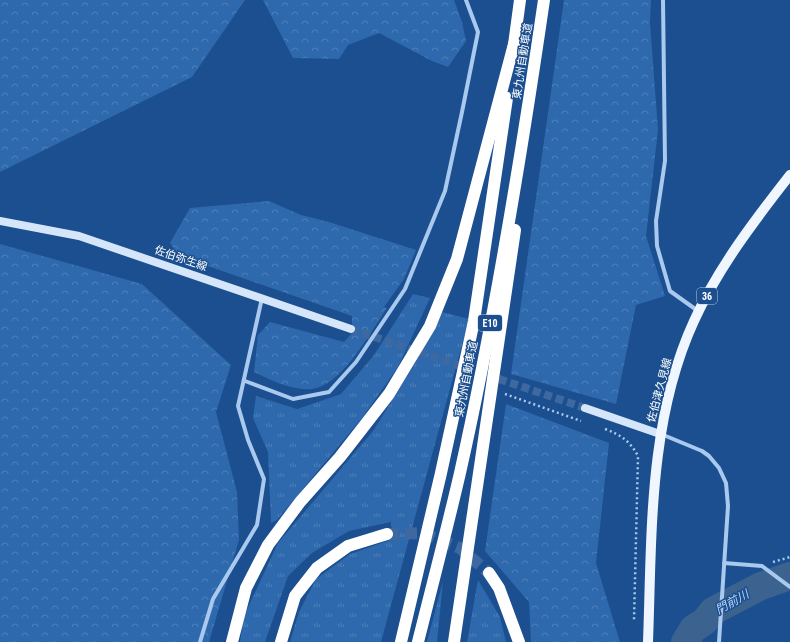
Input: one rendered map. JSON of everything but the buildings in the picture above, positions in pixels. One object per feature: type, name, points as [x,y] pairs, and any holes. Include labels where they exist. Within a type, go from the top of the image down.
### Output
[{"type":"highway","name":"東九州自動車道","points":[[401,642],[441,474],[474,321],[520,0]]},
{"type":"highway","name":"東九州自動車道","points":[[418,642],[465,449],[495,301],[533,80],[544,0]]},
{"type":"highway","points":[[232,642],[246,588],[268,545],[300,502],[340,457],[389,394],[430,326],[457,259],[514,44]]},
{"type":"highway","points":[[454,642],[513,245],[533,80]]},
{"type":"highway","points":[[281,642],[295,596],[317,568],[348,546],[387,534]]},
{"type":"highway","points":[[489,573],[499,588],[519,642]]},
{"type":"main road","name":"佐伯津久見線","points":[[648,642],[655,479],[660,434],[684,345],[699,311],[736,247],[790,175]]},
{"type":"main road","name":"佐伯弥生線","points":[[0,221],[79,236],[351,328]]},
{"type":"main road","points":[[585,408],[660,434]]},
{"type":"street","points":[[245,381],[293,399],[329,392],[356,362],[405,289],[445,191],[462,112],[478,32],[466,0]]},
{"type":"street","points":[[663,0],[665,161],[656,221],[656,246],[670,291],[699,311]]},
{"type":"street","points":[[200,642],[213,599],[257,525],[264,479],[248,440],[238,406],[245,381],[262,298]]},
{"type":"street","points":[[660,434],[702,451],[715,461],[723,475],[727,492],[728,506],[719,642]]},
{"type":"street","points":[[724,564],[762,566],[790,587]]},
{"type":"path","points":[[501,392],[582,421]]},
{"type":"path","points":[[604,429],[618,434],[631,443],[638,456],[634,626]]},
{"type":"path","points":[[762,566],[790,557]]},
{"type":"green space","points":[[0,0],[245,0],[192,77],[0,172]]},
{"type":"green space","points":[[263,0],[454,0],[462,22],[466,41],[448,67],[432,61],[379,33],[348,45],[339,59],[293,58]]},
{"type":"green space","points":[[564,0],[651,0],[650,23],[658,130],[646,236],[665,296],[636,305],[616,404],[511,374]]},
{"type":"green space","points":[[269,201],[301,215],[329,222],[416,250],[404,279],[384,307],[387,308],[355,356],[334,378],[323,386],[312,389],[289,387],[254,372],[258,335],[270,322],[344,342],[352,333],[352,316],[179,256],[170,243],[190,208]]},
{"type":"green space","points":[[0,244],[142,284],[231,365],[216,412],[237,492],[239,540],[209,642],[0,642]]},
{"type":"green space","points":[[413,294],[430,298],[398,367],[362,418],[277,520],[271,523],[268,452],[253,418],[256,396],[297,409],[341,394],[374,355]]},
{"type":"green space","points":[[442,312],[469,319],[381,642],[290,642],[299,612],[316,579],[350,554],[393,539],[391,522],[349,531],[312,553],[288,576],[265,642],[240,642],[244,616],[278,543],[373,431],[413,367]]},
{"type":"green space","points":[[506,404],[609,443],[596,563],[620,642],[531,642],[529,602],[485,551]]},
{"type":"green space","points":[[478,580],[500,617],[506,642],[467,642]]},
{"type":"green space","points":[[443,581],[437,642],[427,642]]},
{"type":"waterway","name":"門前川","points":[[685,642],[693,629],[705,621],[713,611],[761,586],[790,576]]},
{"type":"tunnel","points":[[351,329],[585,408]]},
{"type":"tunnel","points":[[387,534],[422,533],[460,548],[489,573]]}]
